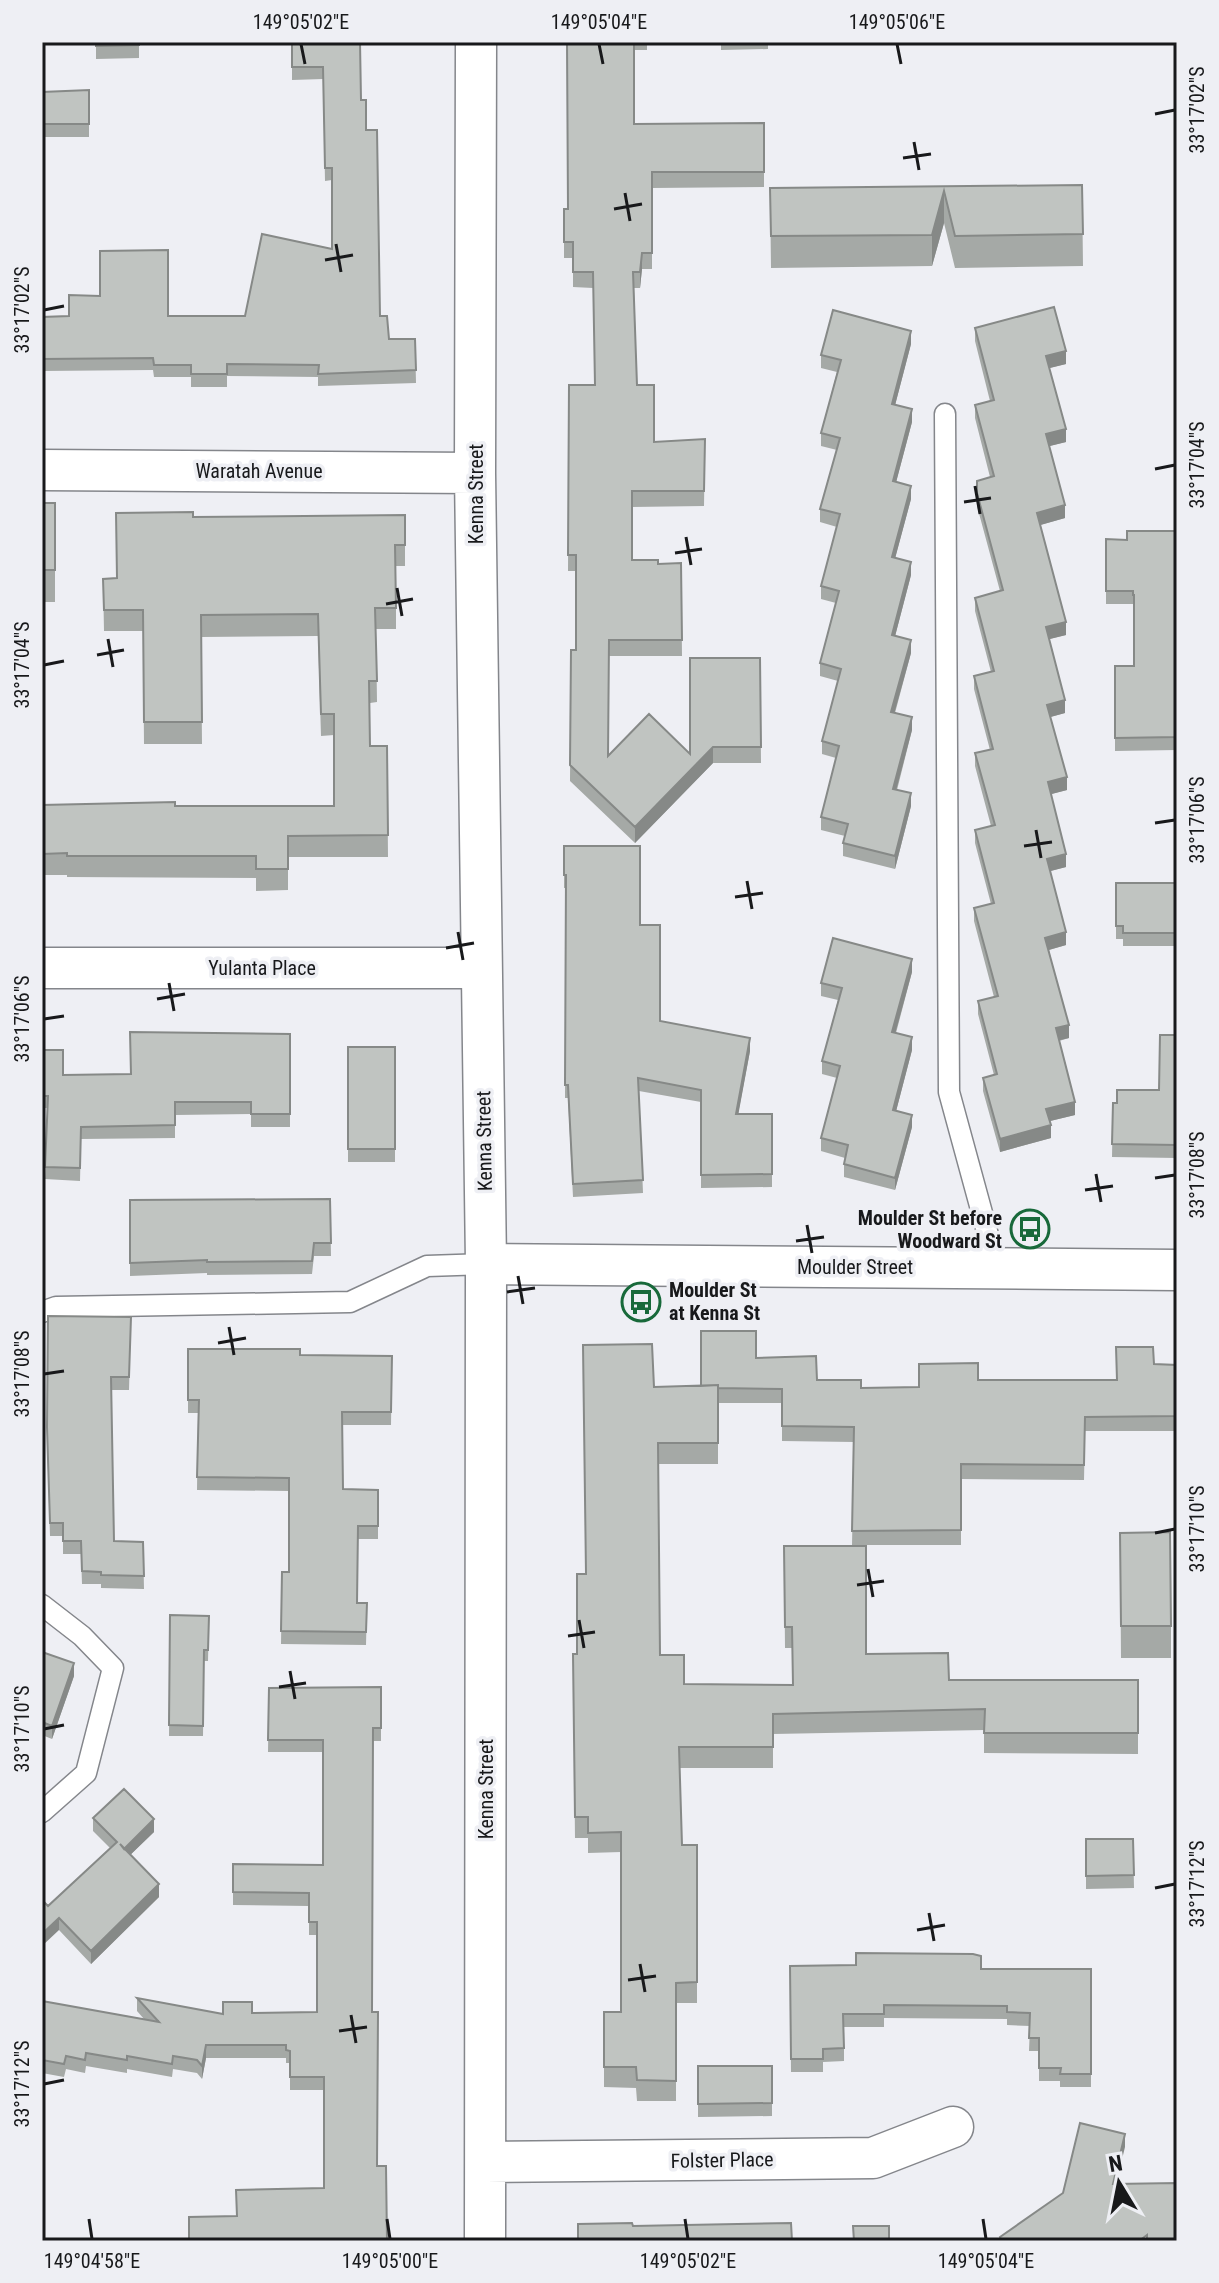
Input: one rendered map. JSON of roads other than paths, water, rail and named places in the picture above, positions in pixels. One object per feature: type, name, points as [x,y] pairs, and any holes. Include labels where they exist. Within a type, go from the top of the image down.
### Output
[{"type":"street","name":"Kenna Street","points":[[476,42],[475,473],[486,1264],[485,2241]]},
{"type":"street","name":"Waratah Avenue","points":[[42,470],[475,473]]},
{"type":"street","name":"Yulanta Place","points":[[42,968],[481,968]]},
{"type":"street","name":"Moulder Street","points":[[486,1264],[1177,1270]]},
{"type":"street","name":"Folster Place","points":[[486,2162],[873,2158],[953,2127]]},
{"type":"lane","points":[[945,414],[949,1092],[997,1268]]},
{"type":"lane","points":[[42,1312],[56,1307],[350,1302],[427,1266],[486,1264]]},
{"type":"lane","points":[[42,1605],[82,1636],[113,1668],[86,1773],[42,1812]]},
{"type":"place","name":"Moulder St before Woodward St","points":[[1030,1229]]},
{"type":"place","name":"Moulder St at Kenna St","points":[[641,1302]]}]
